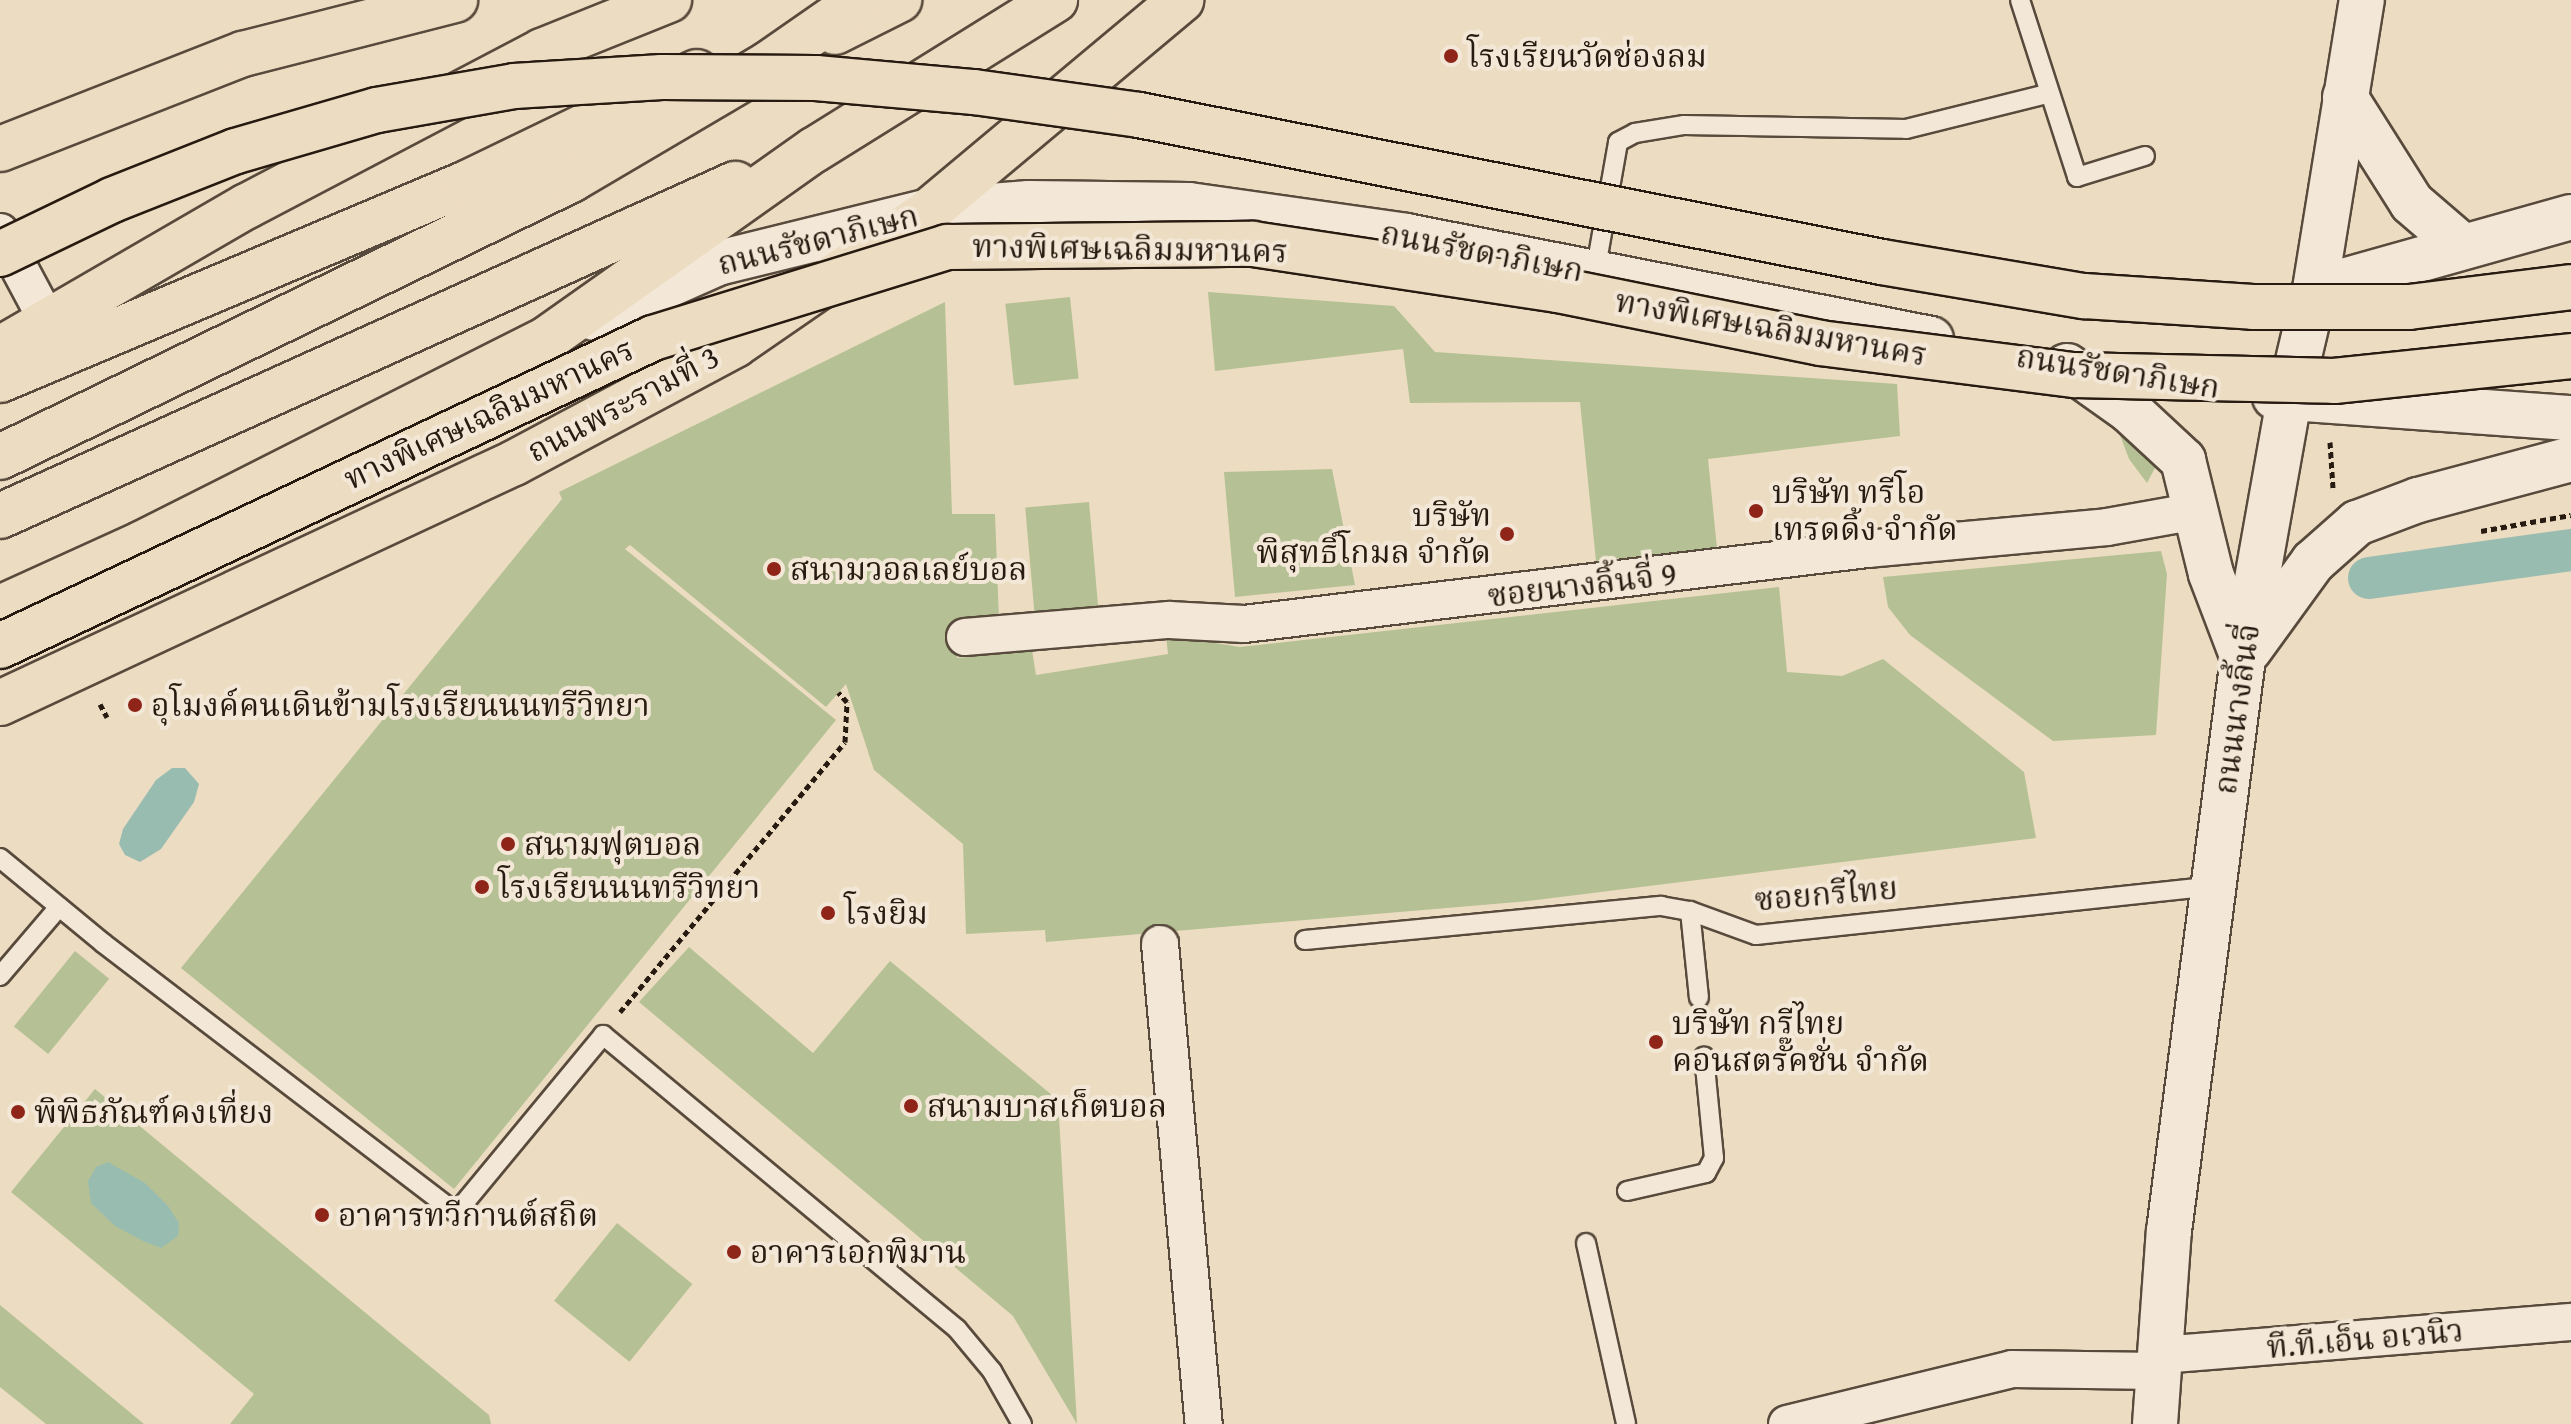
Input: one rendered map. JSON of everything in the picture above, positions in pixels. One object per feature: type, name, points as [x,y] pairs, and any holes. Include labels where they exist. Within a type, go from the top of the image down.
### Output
[{"type":"main road","points":[[0,149],[243,54],[455,0]]},
{"type":"main road","points":[[0,349],[247,206],[542,51],[669,0]]},
{"type":"main road","points":[[0,380],[467,183],[710,66],[819,0]]},
{"type":"main road","points":[[768,64],[860,0]]},
{"type":"main road","points":[[0,457],[558,187],[768,64],[899,0]]},
{"type":"main road","points":[[0,608],[141,544],[548,338],[814,150],[1055,0]]},
{"type":"main road","name":"ถนนพระรามที่ 3","points":[[0,703],[296,568],[669,382],[803,301],[929,211],[1181,0]]},
{"type":"main road","name":"ถนนนางลิ้นจี่","points":[[2155,1424],[2169,1231],[2243,658],[2289,399],[2315,289],[2362,0]]},
{"type":"main road","points":[[0,254],[112,200],[236,151],[377,110],[514,86],[662,77],[816,78],[974,92],[1139,115],[1882,262],[2084,296],[2253,307],[2409,307],[2571,287]]},
{"type":"main road","points":[[2345,97],[2385,168],[2415,207],[2462,246]]},
{"type":"main road","points":[[0,516],[578,251],[814,150]]},
{"type":"main road","name":"ถนนรัชดาภิเษก","points":[[548,338],[718,263],[819,234],[929,211],[1029,203],[1189,205],[1406,236],[2067,366],[2289,399],[2571,418]]},
{"type":"main road","points":[[2315,289],[2571,217]]},
{"type":"main road","name":"ทางพิเศษเฉลิมมหานคร","points":[[0,646],[653,338],[947,247],[1253,244],[1558,290],[1820,343],[2075,375],[2334,381],[2571,356]]},
{"type":"main road","points":[[2067,366],[2129,410],[2183,460],[2211,574],[2243,658]]},
{"type":"main road","points":[[2243,658],[2313,562],[2357,523],[2418,500],[2571,459]]},
{"type":"main road","points":[[141,544],[296,568]]},
{"type":"street","points":[[0,232],[47,320]]},
{"type":"street","name":"ซอยนางลิ้นจี่ 9","points":[[965,637],[1169,620],[1244,624],[1867,549],[2107,527],[2197,511]]},
{"type":"street","points":[[1160,944],[1204,1424]]},
{"type":"street","name":"ที.ที.เอ็น อเวนิว","points":[[1787,1424],[2012,1369],[2159,1363],[2571,1322]]},
{"type":"lane","points":[[2020,0],[2046,94],[2077,177],[2145,156]]},
{"type":"lane","points":[[1595,273],[1618,142],[1635,133],[1684,125],[1906,129],[2046,94]]},
{"type":"lane","points":[[0,858],[59,907],[456,1213],[603,1035],[957,1329],[992,1371],[1022,1424]]},
{"type":"lane","name":"ซอยกรีไทย","points":[[1305,940],[1661,906],[1690,911],[1756,935],[2213,886]]},
{"type":"lane","points":[[0,976],[59,907]]},
{"type":"lane","points":[[1690,911],[1699,998]]},
{"type":"lane","points":[[1627,1191],[1706,1173],[1714,1158],[1704,1056]]},
{"type":"lane","points":[[1586,1243],[1626,1424]]},
{"type":"path","points":[[2330,437],[2334,501]]},
{"type":"path","points":[[603,1035],[845,742],[847,702],[838,692]]},
{"type":"green space","points":[[1208,292],[1394,306],[1435,352],[1897,384],[1900,436],[1708,459],[1717,548],[1596,561],[1580,402],[1410,403],[1403,349],[1215,371]]},
{"type":"green space","points":[[1070,297],[1079,379],[1014,385],[1005,304]]},
{"type":"green space","points":[[945,302],[952,514],[995,514],[999,620],[956,624],[957,658],[1032,650],[1036,675],[1168,654],[1166,635],[1240,647],[1779,587],[1787,672],[1842,676],[1883,659],[2024,772],[2036,838],[1528,901],[1046,942],[1045,930],[966,934],[963,844],[874,770],[846,684],[826,707],[630,545],[625,549],[836,720],[454,1189],[181,968],[562,499],[559,492]]},
{"type":"green space","points":[[2115,422],[2154,447],[2156,466],[2147,483],[2129,459]]},
{"type":"green space","points":[[1332,469],[1355,585],[1235,597],[1224,472]]},
{"type":"green space","points":[[1089,502],[1098,610],[1035,615],[1025,508]]},
{"type":"green space","points":[[2161,551],[2167,574],[2156,735],[2053,741],[1910,635],[1888,607],[1883,577]]},
{"type":"green space","points":[[689,947],[813,1053],[890,961],[1058,1100],[1077,1424],[1013,1316],[639,1002]]},
{"type":"green space","points":[[75,951],[109,979],[48,1054],[14,1026]]},
{"type":"green space","points":[[95,1089],[489,1415],[491,1424],[230,1424],[254,1394],[11,1192]]},
{"type":"green space","points":[[617,1223],[692,1284],[629,1362],[554,1301]]},
{"type":"green space","points":[[0,1305],[144,1424],[46,1424],[0,1387]]},
{"type":"water","points":[[172,768],[185,768],[199,784],[194,802],[161,849],[140,862],[125,855],[119,844],[123,829],[156,780]]},
{"type":"water","points":[[108,1162],[145,1183],[168,1206],[179,1223],[178,1236],[161,1248],[115,1226],[91,1203],[88,1181],[96,1167]]},
{"type":"waterway","points":[[2369,578],[2571,550]]},
{"type":"place","name":"โรงเรียนวัดช่องลม","points":[[1451,56]]},
{"type":"place","name":"บริษัท ทรีโอ เทรดดิ้ง จำกัด","points":[[1756,511]]},
{"type":"place","name":"บริษัท พิสุทธิ์โกมล จำกัด","points":[[1507,534]]},
{"type":"place","name":"สนามวอลเลย์บอล","points":[[774,569]]},
{"type":"place","name":"อุโมงค์คนเดินข้ามโรงเรียนนนทรีวิทยา","points":[[135,705]]},
{"type":"place","name":"สนามฟุตบอล","points":[[508,844]]},
{"type":"place","name":"โรงเรียนนนทรีวิทยา","points":[[482,887]]},
{"type":"place","name":"โรงยิม","points":[[828,913]]},
{"type":"place","name":"บริษัท กรีไทย คอนสตรั๊คชั่น จำกัด","points":[[1656,1042]]},
{"type":"place","name":"สนามบาสเก็ตบอล","points":[[911,1106]]},
{"type":"place","name":"พิพิธภัณฑ์คงเที่ยง","points":[[18,1112]]},
{"type":"place","name":"อาคารทวีกานต์สถิต","points":[[322,1215]]},
{"type":"place","name":"อาคารเอกพิมาน","points":[[734,1252]]}]
